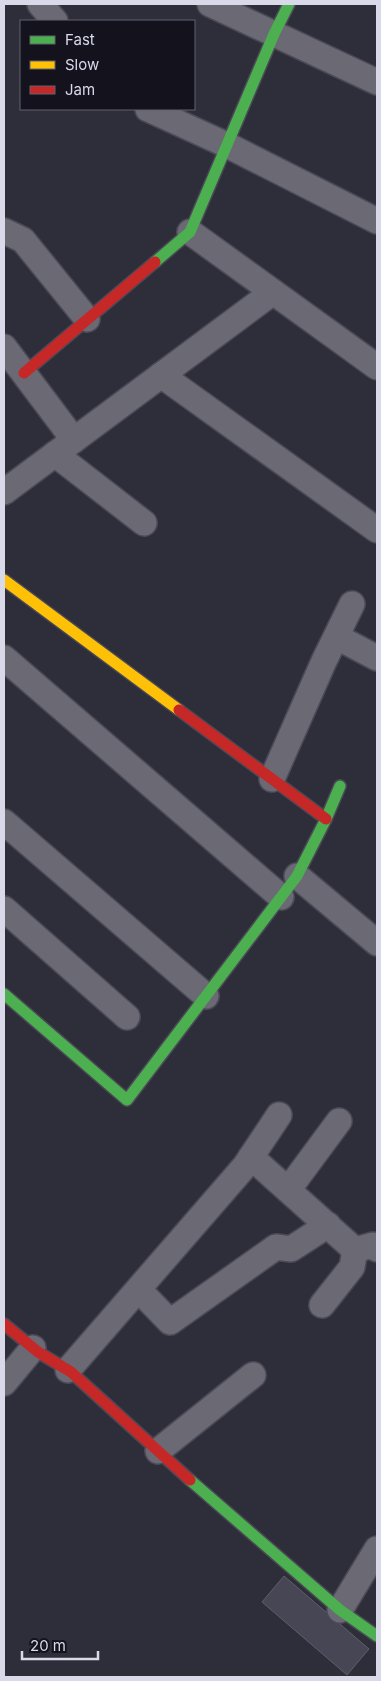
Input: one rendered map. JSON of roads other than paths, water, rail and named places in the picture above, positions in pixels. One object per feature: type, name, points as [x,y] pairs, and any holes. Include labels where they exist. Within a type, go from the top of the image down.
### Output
[{"type":"street","points":[[40,4],[54,20]]},
{"type":"street","points":[[210,4],[377,82]]},
{"type":"street","points":[[24,373],[190,232],[274,34],[289,4]]},
{"type":"street","points":[[150,110],[227,144],[377,221]]},
{"type":"street","points":[[4,231],[22,240],[87,319]]},
{"type":"street","points":[[190,232],[377,367]]},
{"type":"street","points":[[4,492],[273,292]]},
{"type":"street","points":[[4,347],[24,373],[64,447],[144,523]]},
{"type":"street","points":[[161,375],[377,530]]},
{"type":"street","points":[[4,580],[326,818]]},
{"type":"street","points":[[272,779],[324,661],[352,604]]},
{"type":"street","points":[[337,637],[377,658]]},
{"type":"street","points":[[4,658],[281,897]]},
{"type":"street","points":[[4,996],[127,1100],[297,876],[340,786]]},
{"type":"street","points":[[4,822],[206,996]]},
{"type":"street","points":[[297,876],[377,943]]},
{"type":"street","points":[[4,909],[127,1016]]},
{"type":"street","points":[[68,1370],[239,1173],[279,1115]]},
{"type":"street","points":[[288,1190],[339,1121]]},
{"type":"street","points":[[251,1157],[328,1225],[366,1250],[322,1305]]},
{"type":"street","points":[[138,1290],[170,1322],[276,1247],[291,1249],[328,1225]]},
{"type":"street","points":[[4,1324],[33,1348],[68,1370],[222,1509],[340,1610],[377,1636]]},
{"type":"street","points":[[4,1383],[33,1348]]},
{"type":"street","points":[[158,1451],[253,1375]]},
{"type":"street","points":[[340,1610],[377,1549]]}]
